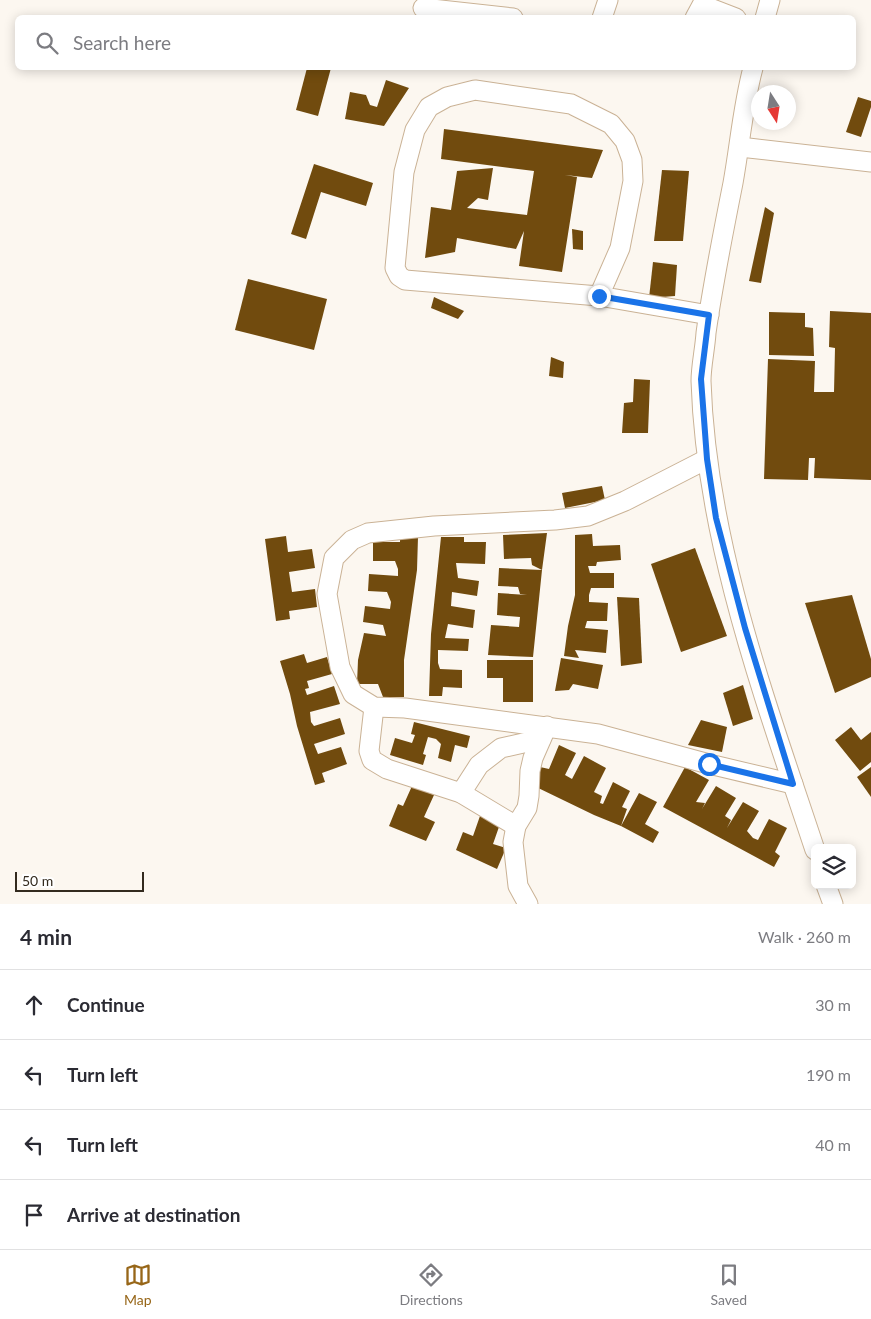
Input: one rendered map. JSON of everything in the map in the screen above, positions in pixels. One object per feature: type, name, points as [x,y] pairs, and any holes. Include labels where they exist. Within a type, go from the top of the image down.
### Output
[{"type":"street","points":[[603,15],[608,0]]},
{"type":"street","points":[[766,15],[770,0]]},
{"type":"street","points":[[423,8],[486,15]]},
{"type":"street","points":[[700,8],[725,15]]},
{"type":"street","points":[[752,70],[709,315],[701,379],[707,459],[716,518],[745,628],[813,844]]},
{"type":"street","points":[[599,296],[620,248],[633,181],[632,160],[625,141],[611,124],[572,104],[475,90],[447,97],[429,107],[415,130],[404,172],[395,268],[399,276],[405,280],[599,296],[709,315]]},
{"type":"street","points":[[740,147],[871,162]]},
{"type":"street","points":[[707,459],[625,501],[588,516],[555,520],[434,526],[368,533],[352,540],[334,558],[327,594],[340,667],[353,694],[374,707],[405,708],[544,733],[598,734],[793,784]]},
{"type":"street","points":[[374,707],[369,751],[372,760],[387,769],[461,793],[516,826]]},
{"type":"street","points":[[461,793],[479,765],[501,748],[544,733]]},
{"type":"street","points":[[528,904],[518,886],[513,842],[516,826],[527,808],[530,771],[544,733]]},
{"type":"street","points":[[827,889],[832,904]]},
{"type":"building","points":[[306,70],[330,70],[318,116],[296,110]]},
{"type":"building","points":[[386,80],[409,88],[384,126],[345,119],[350,92],[366,95],[370,105],[377,107]]},
{"type":"building","points":[[858,97],[871,101],[871,107],[861,137],[846,132]]},
{"type":"building","points":[[444,129],[603,150],[592,178],[565,175],[577,177],[562,272],[519,266],[524,231],[516,249],[457,238],[455,252],[425,258],[431,207],[451,210],[457,171],[493,168],[488,200],[478,198],[467,208],[527,215],[534,171],[441,159]]},
{"type":"building","points":[[314,164],[373,183],[366,206],[321,192],[306,239],[291,234]]},
{"type":"building","points":[[662,170],[689,171],[683,241],[654,241]]},
{"type":"building","points":[[765,207],[774,213],[761,283],[749,281]]},
{"type":"building","points":[[572,229],[583,231],[583,250],[573,249]]},
{"type":"building","points":[[653,262],[677,265],[675,296],[649,298]]},
{"type":"building","points":[[248,279],[327,299],[314,350],[235,330]]},
{"type":"building","points":[[434,297],[464,311],[458,319],[431,308]]},
{"type":"building","points":[[830,311],[871,313],[871,480],[814,478],[815,458],[809,458],[808,480],[764,479],[768,359],[815,361],[814,392],[834,392],[835,348],[829,347]]},
{"type":"building","points":[[769,312],[805,313],[805,327],[813,328],[814,356],[769,355]]},
{"type":"building","points":[[551,357],[564,362],[563,378],[549,376]]},
{"type":"building","points":[[634,379],[650,380],[648,433],[622,433],[624,403],[633,402]]},
{"type":"building","points":[[602,486],[605,500],[565,508],[562,493]]},
{"type":"building","points":[[547,533],[542,570],[532,565],[531,558],[504,559],[503,535]]},
{"type":"building","points":[[592,534],[593,546],[620,545],[621,560],[597,562],[596,566],[588,566],[590,573],[614,573],[614,588],[591,588],[589,595],[589,602],[608,603],[607,621],[587,621],[585,628],[608,630],[606,653],[575,650],[579,658],[564,656],[575,595],[575,535]]},
{"type":"building","points":[[286,536],[288,552],[312,549],[315,568],[289,572],[292,592],[315,589],[317,607],[289,611],[290,619],[276,621],[265,539]]},
{"type":"building","points":[[400,537],[418,537],[417,570],[404,660],[404,697],[383,697],[378,684],[357,684],[358,660],[364,633],[386,636],[383,625],[363,622],[365,606],[390,609],[391,602],[387,592],[368,591],[369,574],[398,576],[395,561],[373,561],[373,542],[400,542]]},
{"type":"building","points":[[441,537],[464,537],[464,542],[486,542],[485,564],[456,563],[458,578],[479,581],[477,596],[452,592],[451,606],[475,610],[473,628],[448,624],[445,638],[469,639],[468,651],[438,650],[440,669],[462,670],[462,688],[443,687],[442,696],[429,696],[431,634]]},
{"type":"building","points":[[695,548],[727,636],[681,652],[651,564]]},
{"type":"building","points":[[499,568],[542,570],[533,657],[488,655],[491,625],[519,627],[520,617],[497,615],[498,593],[527,595],[520,594],[518,587],[498,586]]},
{"type":"building","points":[[852,595],[871,659],[871,677],[835,693],[805,603]]},
{"type":"building","points":[[617,597],[639,598],[642,663],[621,666]]},
{"type":"building","points":[[304,654],[307,663],[327,657],[332,674],[307,681],[309,688],[305,689],[307,695],[334,686],[340,704],[310,712],[311,722],[314,726],[340,718],[345,734],[314,744],[318,754],[341,747],[347,764],[322,773],[325,782],[315,785],[280,661]]},
{"type":"building","points":[[561,658],[603,665],[598,689],[573,684],[569,690],[555,691]]},
{"type":"building","points":[[487,660],[533,660],[533,702],[503,702],[503,678],[487,678]]},
{"type":"building","points":[[743,685],[753,719],[733,726],[723,693]]},
{"type":"building","points":[[701,720],[727,727],[722,752],[688,745]]},
{"type":"building","points":[[414,722],[470,736],[467,748],[455,745],[451,762],[438,758],[441,744],[436,739],[428,737],[423,754],[426,755],[423,765],[390,755],[395,738],[412,743],[415,735],[411,734]]},
{"type":"building","points":[[851,727],[861,740],[871,732],[871,762],[860,771],[835,740]]},
{"type":"building","points":[[559,745],[576,753],[565,775],[572,779],[584,756],[606,768],[594,792],[602,796],[600,803],[603,804],[613,782],[630,791],[622,807],[627,809],[621,826],[532,785],[540,767],[549,769]]},
{"type":"building","points":[[685,767],[709,780],[696,802],[705,803],[702,809],[716,786],[736,798],[725,816],[731,820],[727,828],[743,802],[759,811],[747,831],[753,838],[758,840],[769,819],[787,828],[775,852],[780,856],[774,867],[663,807]]},
{"type":"building","points":[[871,767],[871,797],[857,777]]},
{"type":"building","points":[[412,786],[434,795],[424,817],[435,822],[426,841],[389,826],[398,804],[403,806]]},
{"type":"building","points":[[639,793],[657,802],[645,824],[659,832],[653,843],[621,826]]},
{"type":"building","points":[[480,816],[500,824],[493,844],[506,848],[497,869],[456,850],[463,832],[473,836]]},
{"type":"route","points":[[599,296],[709,315],[701,379],[707,459],[716,518],[745,628],[793,784],[709,764]]}]
